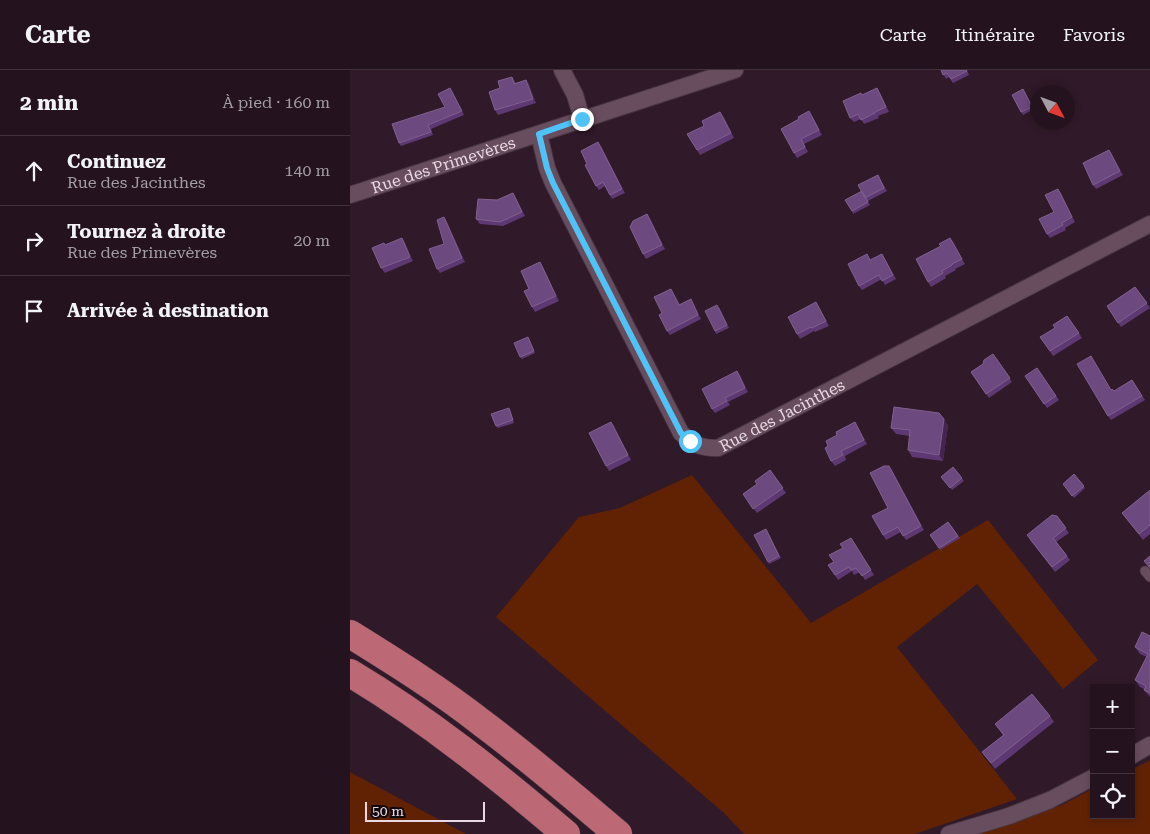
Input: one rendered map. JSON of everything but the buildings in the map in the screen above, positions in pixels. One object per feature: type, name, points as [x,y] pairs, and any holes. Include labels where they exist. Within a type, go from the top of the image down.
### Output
[{"type":"highway","points":[[350,634],[418,677],[482,722],[618,834]]},
{"type":"highway","points":[[350,673],[440,733],[566,834]]},
{"type":"street","points":[[562,70],[575,95],[582,119]]},
{"type":"street","name":"Rue des Primevères","points":[[350,195],[735,70]]},
{"type":"street","name":"Rue des Jacinthes","points":[[539,134],[547,168],[553,183],[681,433],[690,441],[704,448],[718,448],[1150,224]]},
{"type":"street","points":[[1135,754],[1150,745]]},
{"type":"street","points":[[949,834],[1009,816],[1050,800],[1090,779]]},
{"type":"shaded area","points":[[692,475],[811,623],[988,520],[1098,660],[1063,689],[977,584],[897,647],[1017,799],[915,834],[744,834],[724,813],[496,617],[579,517],[620,508]]},
{"type":"shaded area","points":[[1150,760],[1150,834],[969,834],[1062,805],[1090,790],[1090,819],[1135,819],[1135,768]]},
{"type":"shaded area","points":[[350,772],[466,834],[350,834]]},
{"type":"route","points":[[582,119],[539,134],[547,168],[681,433],[690,441]]}]
